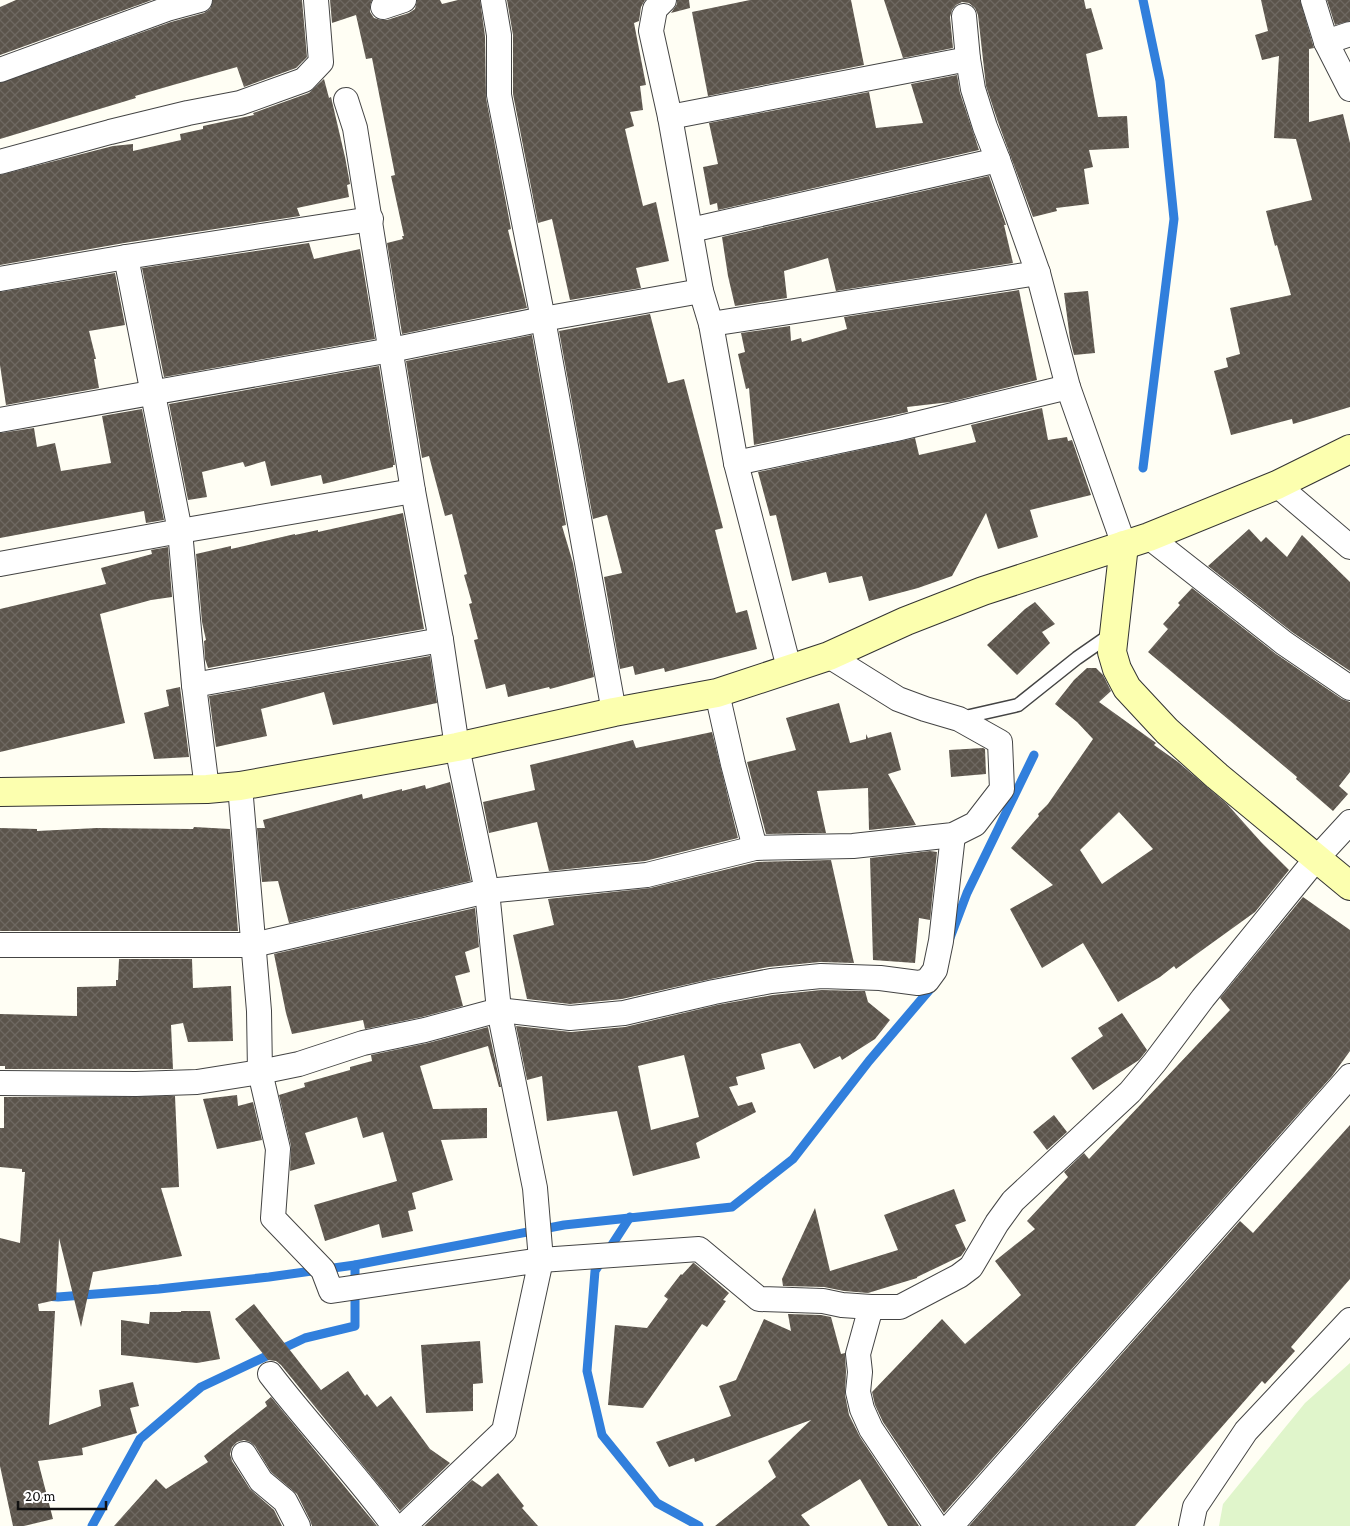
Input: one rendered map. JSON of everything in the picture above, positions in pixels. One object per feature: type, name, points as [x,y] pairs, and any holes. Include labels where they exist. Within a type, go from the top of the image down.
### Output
[{"type":"street","points":[[0,70],[167,9],[200,0]]},
{"type":"street","points":[[0,162],[188,113],[240,103],[304,80],[321,62],[316,0]]},
{"type":"street","points":[[493,0],[499,35],[499,96],[543,319],[614,712]]},
{"type":"street","points":[[664,0],[654,9],[651,31],[670,117],[701,291],[711,324],[736,463],[789,668]]},
{"type":"street","points":[[1313,0],[1326,42],[1350,89]]},
{"type":"street","points":[[964,16],[968,59],[982,118],[1038,273],[1068,387],[1124,546],[1113,633],[1112,652],[1116,670],[1127,688],[1167,731],[1217,776],[1350,886]]},
{"type":"street","points":[[1326,42],[1350,34]]},
{"type":"street","points":[[670,117],[968,59]]},
{"type":"street","points":[[346,100],[355,128],[371,219],[457,747],[487,891],[499,1010],[535,1188],[541,1260],[504,1430],[404,1526]]},
{"type":"street","points":[[691,230],[998,160]]},
{"type":"street","points":[[0,279],[126,257],[371,219]]},
{"type":"street","points":[[126,257],[180,531],[194,685],[207,789]]},
{"type":"street","points":[[711,324],[1038,273]]},
{"type":"street","points":[[0,420],[391,350],[543,319],[701,291]]},
{"type":"street","points":[[736,463],[896,429],[1068,387]]},
{"type":"street","points":[[0,792],[207,789],[240,786],[457,747],[614,712],[717,693],[829,656],[906,621],[983,591],[1149,537],[1277,486],[1350,449]]},
{"type":"street","points":[[1277,486],[1350,547]]},
{"type":"street","points":[[0,564],[414,491]]},
{"type":"street","points":[[1149,537],[1284,643],[1350,688]]},
{"type":"street","points":[[194,685],[441,640]]},
{"type":"street","points":[[0,945],[253,945],[487,891],[646,875],[755,848],[854,846],[953,835],[975,824],[1002,789],[1000,742],[958,719],[898,699],[829,656]]},
{"type":"street","points":[[717,693],[755,848]]},
{"type":"street","points":[[240,786],[259,1011],[260,1072],[278,1149],[273,1218],[323,1270],[331,1291],[541,1260],[699,1249],[759,1300],[823,1301],[842,1305],[900,1307],[959,1276],[971,1267],[996,1223],[1013,1201],[1130,1092],[1156,1062],[1203,998],[1316,858],[1350,822]]},
{"type":"street","points":[[0,1083],[136,1084],[197,1082],[299,1064],[363,1043],[425,1030],[499,1010],[570,1018],[624,1013],[771,981],[821,976],[880,978],[909,983],[927,981],[935,970],[941,941],[953,835]]},
{"type":"street","points":[[951,1526],[1350,1076]]},
{"type":"street","points":[[870,1307],[858,1354],[860,1372],[858,1392],[862,1409],[870,1429],[936,1526]]},
{"type":"street","points":[[1190,1526],[1195,1507],[1246,1431],[1350,1320]]},
{"type":"street","points":[[270,1374],[302,1415],[343,1460],[394,1526]]},
{"type":"street","points":[[244,1454],[261,1480],[285,1501],[298,1526]]},
{"type":"lane","points":[[958,719],[1018,704],[1077,658],[1113,633]]},
{"type":"green space","points":[[1350,1363],[1350,1526],[1219,1526],[1223,1504],[1305,1403]]},
{"type":"building","points":[[16,0],[152,0],[0,55],[0,7]]},
{"type":"building","points":[[213,0],[302,0],[307,57],[296,68],[244,87],[237,67],[135,96],[136,98],[0,139],[0,83],[171,22],[204,13],[210,9]]},
{"type":"building","points":[[330,0],[372,0],[370,12],[374,18],[387,20],[409,13],[415,9],[417,0],[440,0],[442,4],[458,0],[480,0],[485,36],[486,98],[511,229],[508,230],[527,308],[402,334],[387,243],[403,239],[402,236],[404,236],[391,176],[395,175],[372,58],[366,59],[356,15],[332,23]]},
{"type":"building","points":[[507,0],[645,0],[641,7],[639,21],[634,23],[646,85],[640,86],[643,110],[630,112],[634,126],[625,129],[643,206],[656,202],[669,261],[636,268],[641,288],[570,300],[552,219],[538,223],[513,94],[513,35]]},
{"type":"building","points":[[677,0],[689,0],[690,8],[671,13],[677,4]]},
{"type":"building","points":[[750,0],[851,0],[864,65],[708,96],[692,12]]},
{"type":"building","points":[[884,0],[1084,0],[1086,9],[1091,8],[1103,49],[1086,54],[1098,117],[1127,116],[1129,148],[1089,150],[1093,167],[1084,169],[1089,204],[1056,208],[1057,211],[1033,217],[986,86],[978,15],[975,8],[969,3],[962,2],[952,10],[950,17],[953,48],[903,58]]},
{"type":"building","points":[[1261,0],[1300,0],[1314,48],[1309,49],[1309,122],[1343,114],[1350,143],[1350,407],[1293,424],[1292,419],[1231,435],[1214,371],[1228,367],[1226,358],[1240,354],[1230,308],[1291,295],[1266,211],[1312,200],[1296,139],[1274,138],[1279,56],[1262,60],[1255,35],[1268,31]]},
{"type":"building","points":[[1327,0],[1350,0],[1350,21],[1335,25]]},
{"type":"building","points":[[957,75],[960,93],[979,150],[718,210],[717,203],[710,205],[703,167],[718,164],[709,123],[869,92],[876,128],[923,123],[911,84]]},
{"type":"building","points":[[324,79],[329,98],[331,97],[345,157],[350,184],[347,185],[349,197],[297,208],[300,216],[124,243],[0,265],[0,175],[113,146],[133,144],[133,151],[181,140],[180,134],[203,129],[203,126],[254,115],[253,113],[309,93]]},
{"type":"building","points":[[989,176],[1006,225],[1004,225],[1013,263],[836,291],[828,258],[784,271],[787,298],[735,306],[722,237]]},
{"type":"building","points":[[309,243],[314,259],[360,249],[375,339],[164,377],[142,268]]},
{"type":"building","points":[[115,273],[125,325],[89,331],[96,359],[94,359],[99,388],[6,405],[0,365],[0,292]]},
{"type":"building","points":[[1019,290],[1037,380],[950,402],[907,407],[908,412],[754,445],[749,388],[746,389],[738,354],[745,352],[741,333],[790,326],[791,341],[801,338],[802,342],[847,329],[844,317]]},
{"type":"building","points":[[1088,291],[1095,353],[1074,355],[1064,293]]},
{"type":"building","points":[[650,314],[668,383],[684,379],[723,528],[715,530],[736,613],[747,610],[757,649],[665,672],[664,668],[635,675],[633,666],[620,669],[604,577],[622,573],[607,515],[593,519],[559,331]]},
{"type":"building","points":[[532,335],[566,525],[562,526],[573,563],[594,677],[550,689],[549,687],[508,697],[505,684],[486,689],[474,640],[478,639],[469,604],[472,603],[464,575],[467,574],[452,514],[445,516],[429,456],[422,458],[406,361]]},
{"type":"building","points":[[379,366],[395,465],[393,467],[323,484],[321,475],[271,486],[265,461],[245,467],[243,462],[202,472],[207,497],[188,500],[169,404]]},
{"type":"building","points":[[1042,408],[1048,440],[1067,437],[1068,441],[1072,440],[1091,495],[1030,510],[1038,537],[998,549],[986,513],[952,576],[918,588],[869,601],[862,576],[829,583],[826,572],[792,581],[776,515],[770,516],[758,472],[915,438],[919,455],[976,442],[971,425]]},
{"type":"building","points":[[142,409],[164,520],[146,523],[144,511],[0,538],[0,433],[34,428],[37,447],[55,443],[61,471],[111,463],[102,416]]},
{"type":"building","points":[[403,513],[424,629],[208,668],[205,659],[204,641],[206,640],[202,622],[196,554],[231,546],[231,549],[295,534],[318,530],[318,532]]},
{"type":"building","points":[[1249,529],[1261,542],[1266,537],[1287,557],[1302,535],[1350,582],[1350,671],[1292,632],[1208,566]]},
{"type":"building","points":[[168,547],[172,597],[151,600],[100,614],[125,723],[0,752],[0,609],[106,584],[101,568],[152,554],[151,550]]},
{"type":"building","points":[[1192,588],[1276,654],[1342,699],[1350,702],[1350,772],[1339,786],[1348,794],[1333,811],[1296,779],[1297,777],[1148,652],[1168,629],[1163,624]]},
{"type":"building","points":[[1035,602],[1055,624],[1042,632],[1050,643],[1017,675],[987,645]]},
{"type":"building","points":[[430,656],[437,703],[333,725],[324,692],[261,709],[267,736],[216,747],[209,696]]},
{"type":"building","points":[[1087,668],[1096,668],[1103,675],[1111,691],[1099,702],[1156,743],[1154,745],[1178,762],[1227,804],[1289,870],[1255,912],[1176,969],[1174,966],[1160,977],[1118,1002],[1083,943],[1042,968],[1010,909],[1053,885],[1011,848],[1039,816],[1038,814],[1048,804],[1093,739],[1077,722],[1055,704],[1074,680]],"holes":[[[1119,812],[1153,849],[1102,884],[1080,850]]]},
{"type":"building","points":[[180,687],[189,757],[154,759],[144,713],[169,706],[166,690]]},
{"type":"building","points":[[839,703],[850,743],[866,739],[866,734],[868,738],[891,732],[901,770],[888,774],[916,825],[869,830],[868,788],[817,791],[826,833],[766,834],[747,762],[796,750],[786,718]]},
{"type":"building","points":[[712,732],[738,838],[645,861],[549,871],[537,822],[489,833],[483,802],[535,790],[530,765],[633,740],[636,748]]},
{"type":"building","points":[[985,749],[986,774],[951,777],[949,750]]},
{"type":"building","points":[[450,782],[471,881],[289,923],[278,881],[262,882],[257,828],[265,828],[263,820],[362,794],[363,799],[402,789],[402,791],[425,785],[426,789]]},
{"type":"building","points":[[194,827],[230,829],[238,931],[0,931],[0,828],[37,829],[37,831],[97,828],[193,829]]},
{"type":"building","points":[[930,851],[937,852],[930,920],[919,918],[915,963],[873,960],[870,858]]},
{"type":"building","points":[[831,860],[854,963],[820,962],[768,967],[622,999],[570,1004],[527,999],[513,935],[554,925],[548,899],[650,888],[757,862]]},
{"type":"building","points":[[1303,897],[1350,930],[1350,1051],[1332,1076],[944,1513],[883,1422],[875,1405],[872,1392],[942,1319],[965,1344],[1021,1295],[995,1261],[1035,1229],[1027,1221],[1068,1177],[1064,1172],[1084,1153],[1089,1159],[1230,1010],[1220,998]]},
{"type":"building","points":[[475,908],[479,947],[465,952],[470,972],[455,976],[463,1006],[365,1029],[363,1020],[292,1034],[274,954]]},
{"type":"building","points":[[119,959],[192,959],[193,988],[231,986],[233,1041],[188,1042],[183,1023],[171,1025],[173,1069],[5,1069],[5,1066],[0,1066],[0,1014],[77,1016],[77,987],[116,986]]},
{"type":"building","points":[[821,990],[865,991],[868,1002],[890,1020],[875,1039],[842,1060],[840,1056],[814,1069],[800,1043],[761,1054],[765,1069],[736,1077],[738,1085],[729,1087],[738,1106],[752,1102],[756,1112],[696,1143],[700,1158],[633,1176],[617,1111],[547,1121],[542,1076],[527,1080],[516,1026],[571,1032],[625,1027],[717,1005],[773,995]],"holes":[[[684,1055],[699,1117],[651,1130],[638,1066]]]},
{"type":"building","points":[[1122,1013],[1147,1050],[1139,1060],[1093,1090],[1071,1058],[1103,1036],[1098,1028]]},
{"type":"building","points":[[488,1027],[501,1087],[499,1087],[488,1046],[420,1066],[433,1109],[487,1108],[487,1138],[441,1140],[453,1180],[412,1193],[416,1209],[408,1211],[413,1231],[382,1238],[379,1224],[325,1241],[314,1205],[397,1181],[383,1132],[363,1138],[357,1117],[305,1133],[315,1164],[290,1171],[291,1146],[279,1095],[305,1087],[304,1083],[350,1070],[350,1067],[372,1061],[371,1055],[428,1043]]},
{"type":"building","points":[[237,1095],[238,1106],[253,1102],[262,1140],[217,1149],[203,1099]]},
{"type":"building","points":[[175,1096],[179,1187],[161,1188],[182,1256],[93,1272],[81,1327],[59,1238],[56,1300],[38,1304],[39,1311],[55,1311],[49,1425],[101,1406],[99,1390],[133,1382],[139,1406],[130,1408],[137,1433],[82,1448],[83,1455],[38,1461],[53,1519],[24,1526],[13,1526],[0,1466],[0,1238],[20,1243],[25,1172],[22,1172],[22,1169],[0,1167],[0,1128],[4,1128],[4,1097]]},
{"type":"building","points":[[1054,1115],[1067,1132],[1047,1150],[1033,1132]]},
{"type":"building","points":[[1350,1125],[1350,1279],[1291,1347],[1295,1351],[1265,1384],[1262,1381],[1135,1526],[969,1526],[1240,1221],[1253,1233]]},
{"type":"building","points":[[954,1189],[966,1221],[955,1225],[966,1249],[961,1256],[917,1278],[868,1293],[824,1287],[783,1286],[782,1279],[815,1208],[830,1271],[898,1250],[884,1215]]},
{"type":"building","points":[[693,1263],[729,1293],[723,1300],[726,1301],[707,1327],[702,1324],[643,1408],[608,1405],[615,1325],[647,1328],[668,1299],[664,1296],[681,1274]]},
{"type":"building","points":[[254,1304],[321,1390],[348,1371],[365,1396],[367,1394],[377,1407],[391,1396],[430,1449],[450,1463],[400,1511],[281,1365],[276,1361],[268,1360],[235,1319]]},
{"type":"building","points":[[210,1311],[220,1359],[197,1363],[121,1355],[121,1320],[149,1324],[150,1312]]},
{"type":"building","points":[[788,1314],[831,1317],[841,1354],[845,1353],[845,1395],[849,1415],[860,1437],[919,1526],[888,1526],[860,1479],[801,1515],[810,1526],[715,1526],[776,1477],[768,1461],[811,1420],[695,1462],[694,1458],[669,1467],[656,1442],[731,1416],[719,1386],[736,1380],[764,1319],[791,1331]]},
{"type":"building","points":[[480,1341],[483,1383],[473,1384],[473,1411],[426,1413],[421,1345]]},
{"type":"building","points":[[271,1397],[377,1526],[312,1526],[297,1494],[271,1472],[255,1446],[244,1440],[237,1442],[232,1447],[230,1454],[232,1461],[250,1489],[274,1510],[282,1526],[114,1526],[156,1479],[166,1489],[208,1462],[204,1456],[267,1406],[265,1402]]},
{"type":"building","points":[[498,1473],[524,1506],[522,1508],[538,1526],[424,1526],[472,1480],[482,1487]]},
{"type":"waterway","points":[[1143,0],[1160,81],[1174,219],[1143,468]]},
{"type":"waterway","points":[[950,938],[967,893],[1034,755]]},
{"type":"waterway","points":[[45,1296],[58,1297],[159,1289],[269,1277],[355,1265],[564,1225],[732,1207],[793,1159],[869,1061],[934,983]]},
{"type":"waterway","points":[[630,1217],[595,1271],[587,1371],[602,1435],[657,1503],[699,1526]]},
{"type":"waterway","points":[[92,1526],[140,1439],[201,1387],[305,1338],[355,1326],[355,1265]]}]
